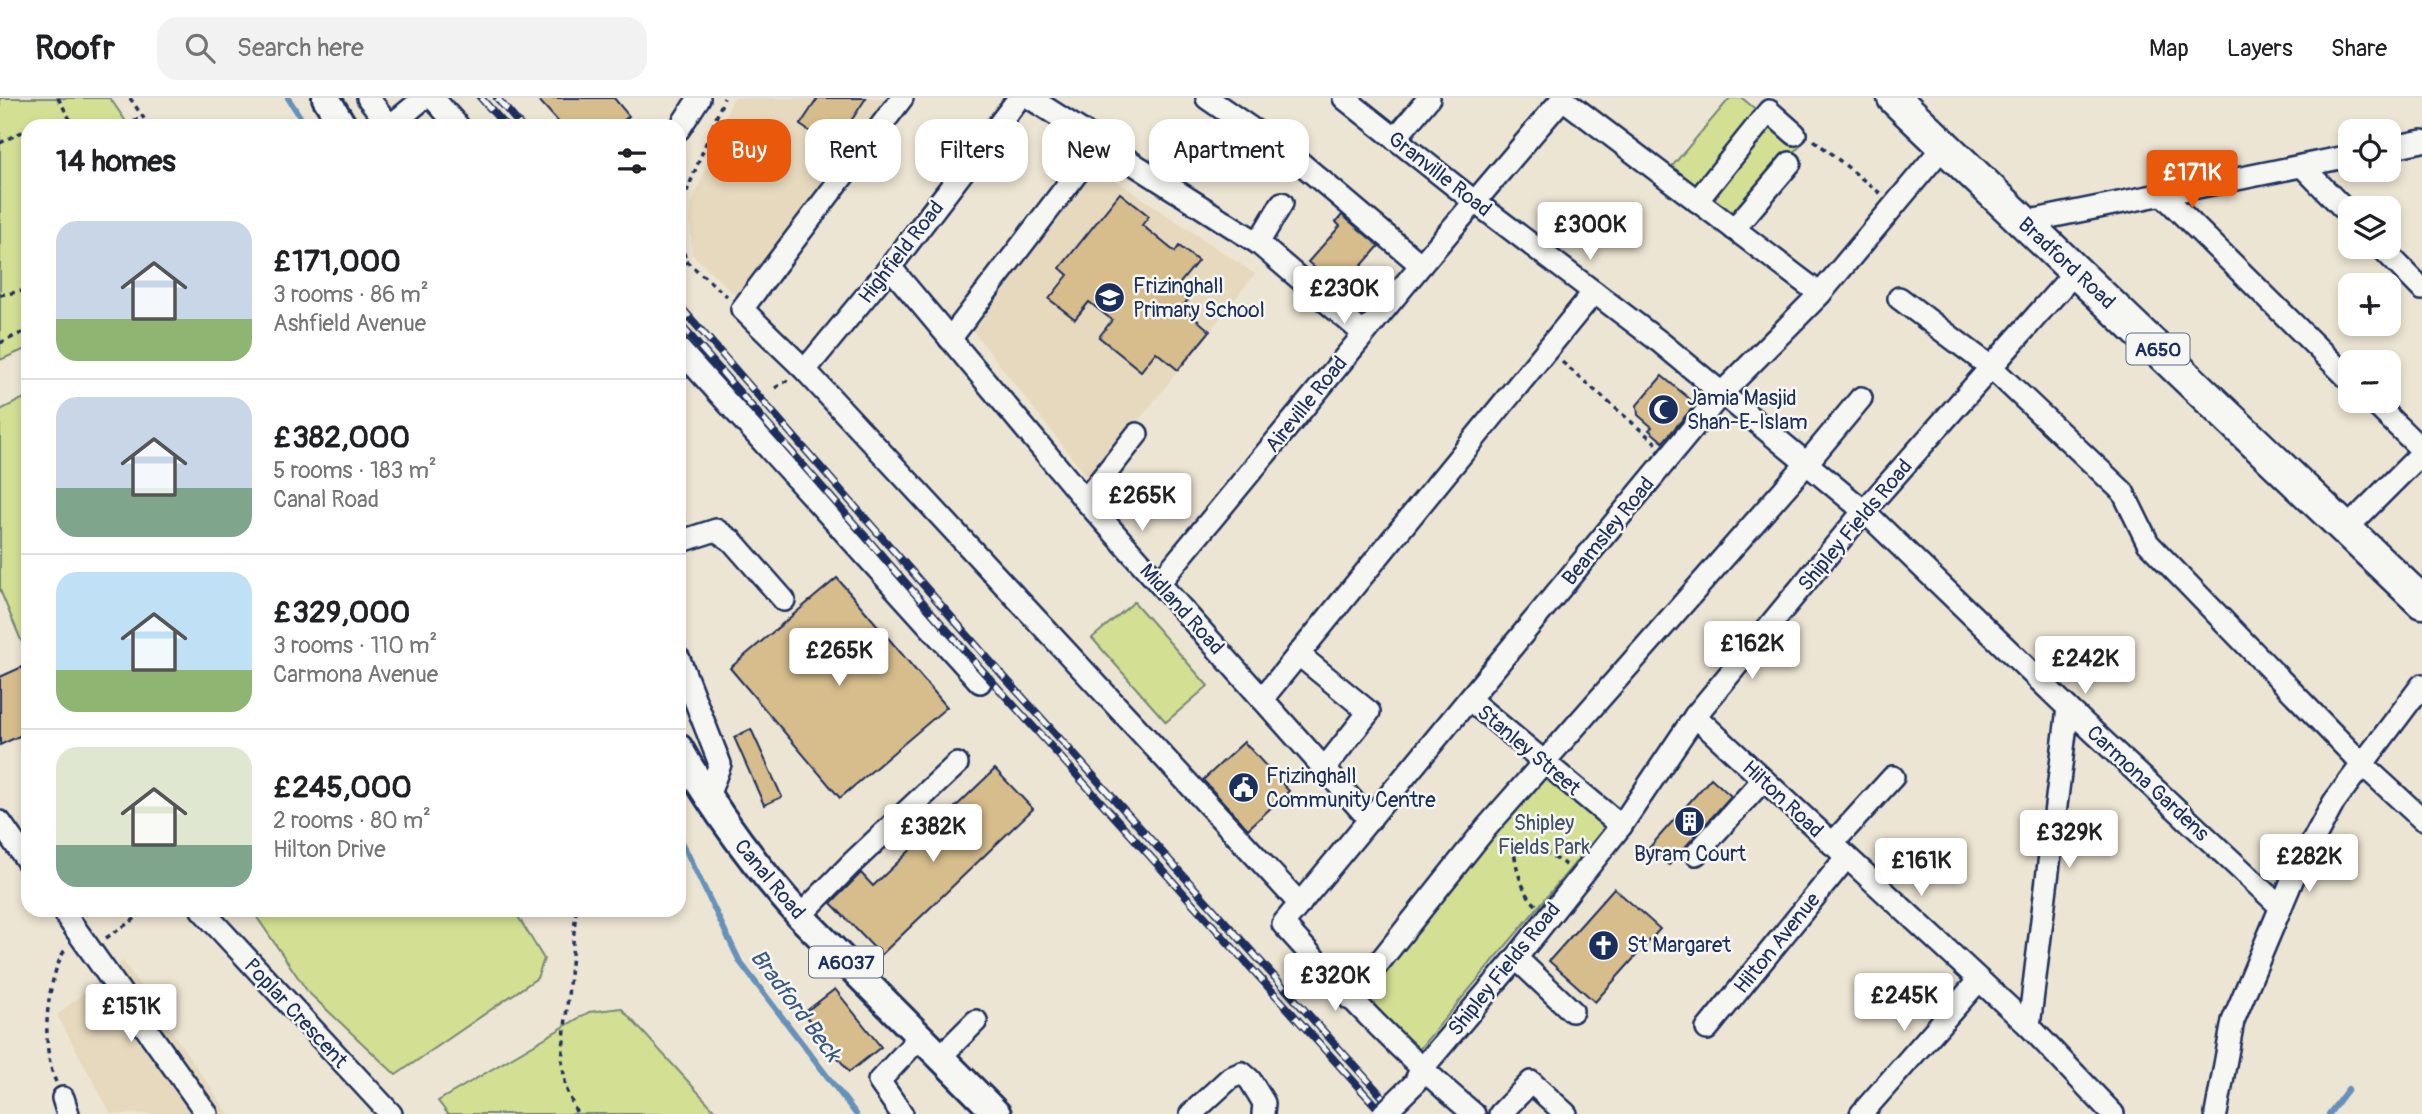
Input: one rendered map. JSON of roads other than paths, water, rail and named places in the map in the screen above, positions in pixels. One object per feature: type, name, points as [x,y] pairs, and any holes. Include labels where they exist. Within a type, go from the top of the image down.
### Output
[{"type":"highway","name":"Bradford Road","points":[[1899,100],[1943,147],[2422,602]]},
{"type":"main road","points":[[326,98],[339,119]]},
{"type":"main road","name":"Canal Road","points":[[686,761],[707,799],[741,847],[800,916],[997,1114]]},
{"type":"street","points":[[368,98],[384,119]]},
{"type":"street","points":[[398,119],[424,98]]},
{"type":"street","points":[[433,98],[452,119]]},
{"type":"street","points":[[685,119],[699,98]]},
{"type":"street","points":[[902,98],[742,309],[805,370],[1300,904]]},
{"type":"street","name":"Highfield Road","points":[[805,370],[890,267],[1019,98]]},
{"type":"street","points":[[1030,98],[1062,119]]},
{"type":"street","points":[[1208,98],[1297,160],[1421,265]]},
{"type":"street","name":"Granville Road","points":[[1344,98],[1475,202],[1660,342],[1864,511]]},
{"type":"street","points":[[1395,139],[1429,98]]},
{"type":"street","points":[[1563,98],[1820,294]]},
{"type":"street","name":"Aireville Road","points":[[1159,583],[1421,265],[1563,98]]},
{"type":"street","points":[[1697,201],[1763,105],[1804,137]]},
{"type":"street","points":[[2401,145],[2422,141]]},
{"type":"street","name":"Beamsley Road","points":[[1350,999],[1283,924],[1721,394],[1820,294],[1943,147]]},
{"type":"street","points":[[2025,222],[2338,158]]},
{"type":"street","points":[[1734,229],[1790,163]]},
{"type":"street","points":[[1135,166],[1258,243],[1364,334]]},
{"type":"street","points":[[2302,166],[2338,203]]},
{"type":"street","points":[[950,340],[1070,182]]},
{"type":"street","points":[[2162,194],[2338,368]]},
{"type":"street","points":[[1258,243],[1282,203]]},
{"type":"street","points":[[2393,259],[2422,289]]},
{"type":"street","name":"Midland Road","points":[[890,267],[1085,500],[1370,820]]},
{"type":"street","name":"Shipley Fields Road","points":[[1382,1114],[1417,1077],[1516,958],[1621,826],[1695,716],[1864,511],[2076,271]]},
{"type":"street","points":[[1262,699],[1594,292]]},
{"type":"street","points":[[1899,298],[1992,368],[2123,492],[2148,543],[2362,764],[2422,819]]},
{"type":"street","points":[[686,357],[980,682]]},
{"type":"street","points":[[1474,1114],[1417,1077],[1350,999],[1486,828],[1861,398]]},
{"type":"street","points":[[2346,529],[2422,452],[2384,413]]},
{"type":"street","points":[[1085,500],[1137,434]]},
{"type":"street","name":"Carmona Gardens","points":[[1864,511],[2068,708],[2281,907]]},
{"type":"street","points":[[686,540],[716,530],[732,541],[784,600]]},
{"type":"street","points":[[1298,654],[1369,712],[1324,769]]},
{"type":"street","points":[[686,677],[720,764],[707,799]]},
{"type":"street","points":[[2216,1114],[2233,1021],[2292,878],[2334,802],[2422,685]]},
{"type":"street","name":"Stanley Street","points":[[1470,700],[1621,826]]},
{"type":"street","points":[[2029,1026],[2068,708]]},
{"type":"street","name":"Hilton Road","points":[[1695,716],[2029,1026],[2113,1114]]},
{"type":"street","points":[[800,916],[957,764]]},
{"type":"street","name":"Hilton Avenue","points":[[1707,1029],[1893,777]]},
{"type":"street","points":[[1696,854],[1763,780]]},
{"type":"street","points":[[0,822],[21,852]]},
{"type":"street","points":[[67,917],[207,1114]]},
{"type":"street","name":"Poplar Crescent","points":[[208,917],[391,1114]]},
{"type":"street","points":[[1516,958],[1572,1011]]},
{"type":"street","points":[[1861,1114],[1979,980]]},
{"type":"street","points":[[940,1057],[976,1021]]},
{"type":"street","points":[[902,1114],[879,1081],[920,1037]]},
{"type":"street","points":[[1191,1114],[1230,1078],[1242,1073],[1250,1080],[1264,1103],[1263,1114]]},
{"type":"street","points":[[1500,1114],[1531,1082],[1566,1114]]},
{"type":"waterway","name":"Bradford Beck","points":[[288,98],[302,119]]},
{"type":"waterway","name":"Bradford Beck","points":[[686,850],[740,962],[856,1114]]},
{"type":"waterway","points":[[2329,1114],[2348,1089]]},
{"type":"railway","points":[[481,98],[500,119]]},
{"type":"railway","points":[[497,98],[515,119]]},
{"type":"railway","points":[[686,313],[989,660],[1398,1114]]},
{"type":"railway","points":[[686,331],[980,668],[1383,1114]]},
{"type":"place","name":"Frizinghall Primary School","points":[[1110,298]]},
{"type":"place","name":"Jamia Masjid Shan-E-Islam","points":[[1664,410]]},
{"type":"place","name":"Frizinghall Community Centre","points":[[1243,788]]},
{"type":"place","name":"Byram Court","points":[[1690,822]]},
{"type":"place","name":"St Margaret","points":[[1604,945]]},
{"type":"park label","name":"Shipley Fields Park","points":[[1544,835]]}]
